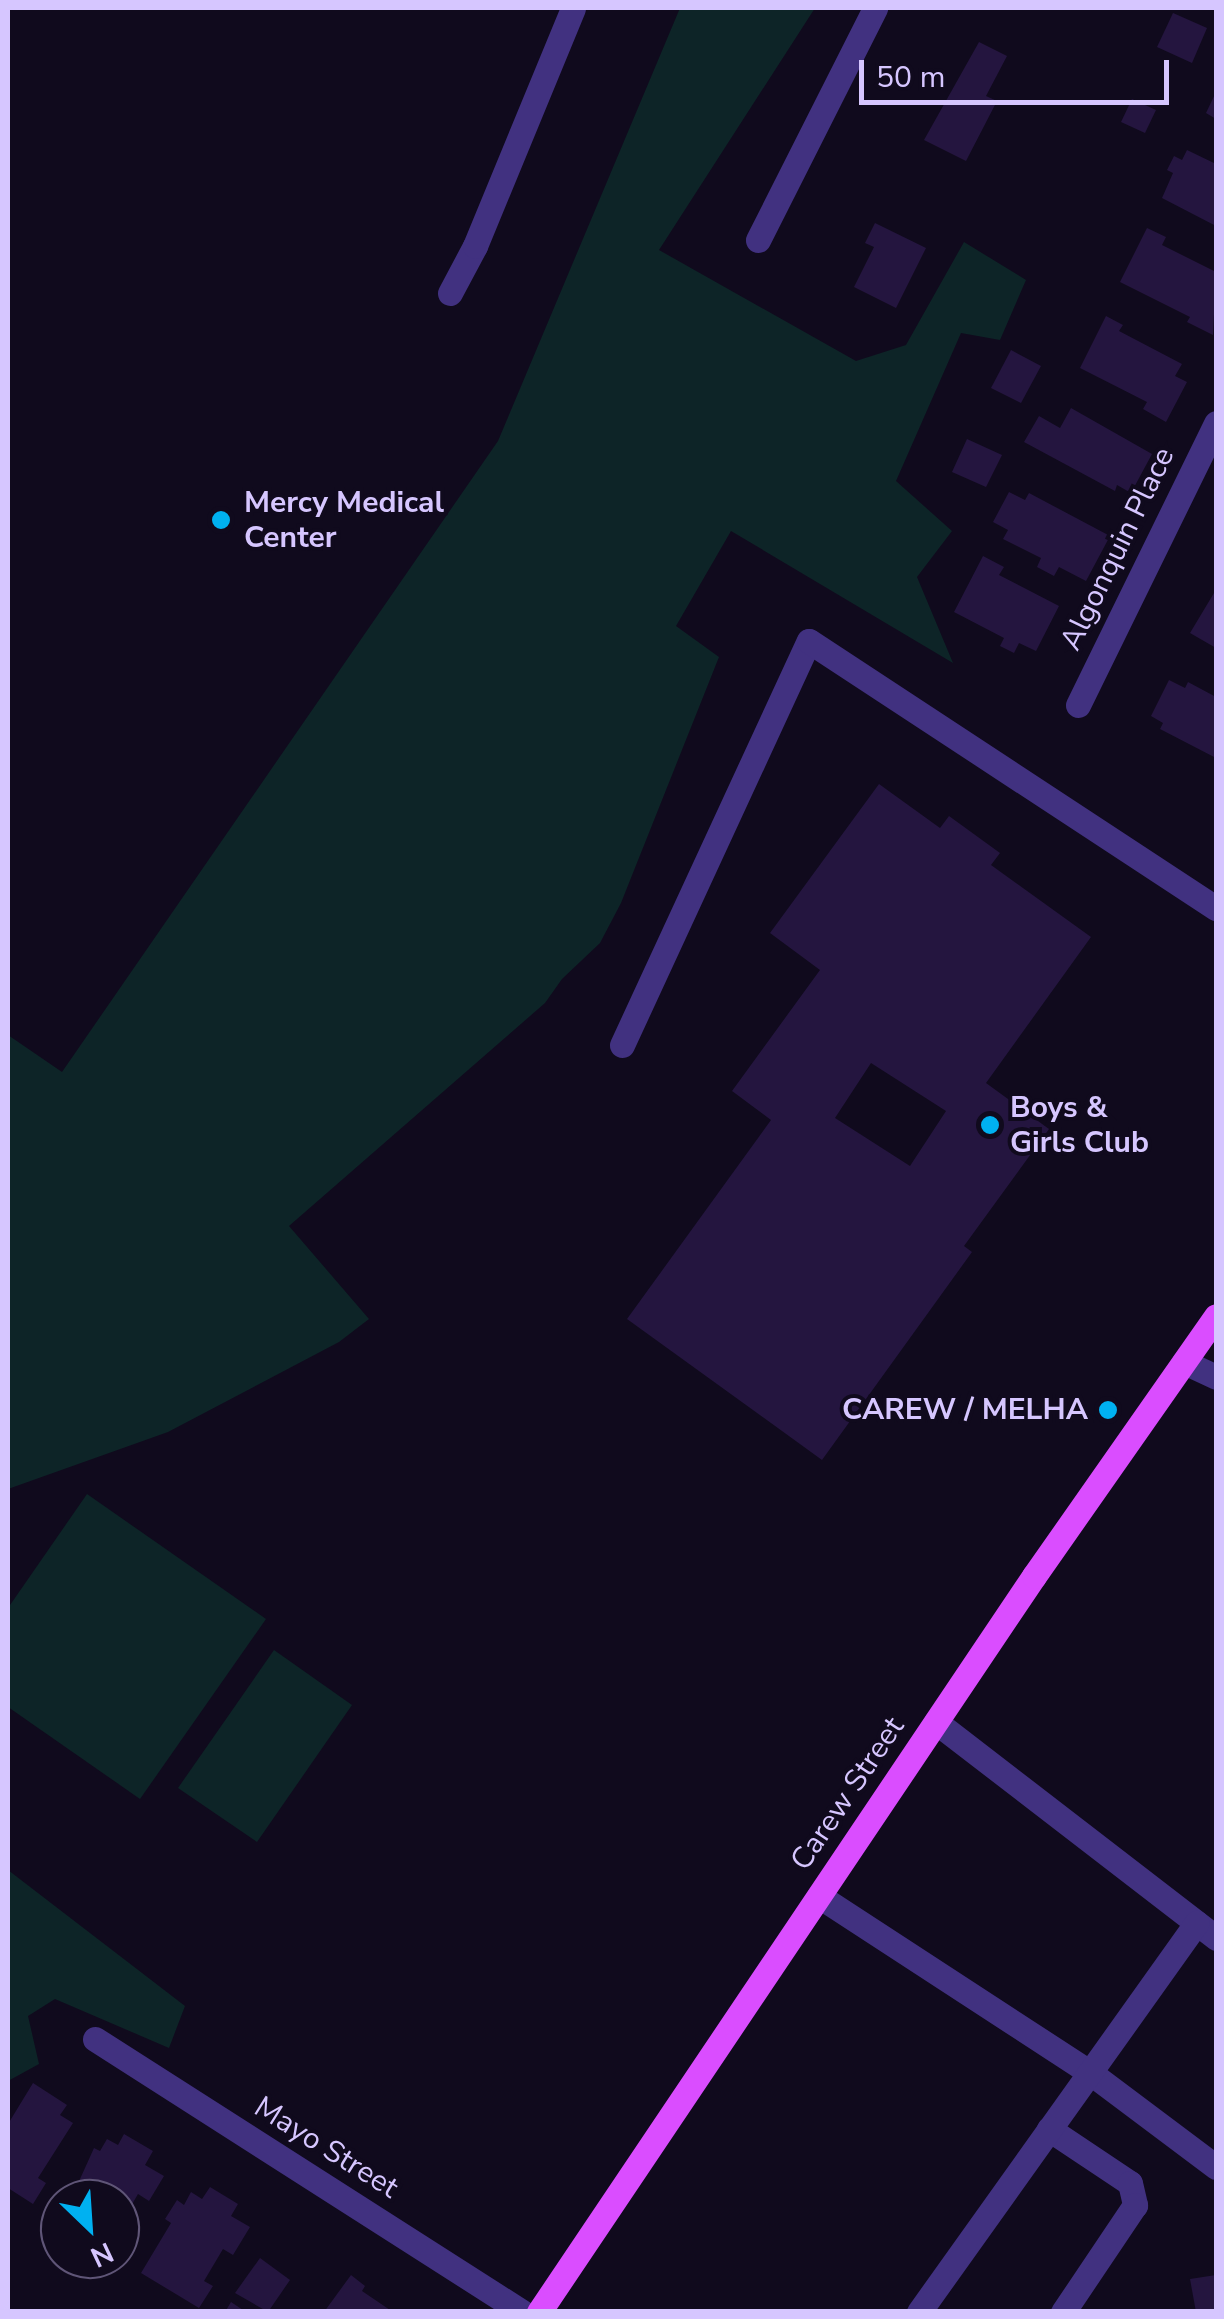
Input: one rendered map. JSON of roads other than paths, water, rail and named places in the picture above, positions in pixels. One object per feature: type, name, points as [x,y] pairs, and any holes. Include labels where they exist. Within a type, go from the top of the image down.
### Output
[{"type":"main road","name":"Carew Street","points":[[539,2312],[936,1722],[1216,1316]]},
{"type":"street","points":[[450,292],[474,246],[573,8]]},
{"type":"street","points":[[758,240],[875,8]]},
{"type":"street","name":"Algonquin Place","points":[[1078,705],[1216,422]]},
{"type":"street","points":[[622,1045],[810,641],[1216,908]]},
{"type":"street","points":[[1184,1362],[1216,1378]]},
{"type":"street","points":[[920,2312],[1049,2129],[1206,1931],[936,1722]]},
{"type":"street","points":[[819,1896],[1092,2074],[1216,2167]]},
{"type":"street","name":"Mayo Street","points":[[94,2040],[522,2312]]},
{"type":"street","points":[[1049,2129],[1130,2183],[1134,2206],[1063,2312]]},
{"type":"place","name":"Mercy Medical Center","points":[[221,520]]},
{"type":"place","name":"Boys & Girls Club","points":[[990,1125]]},
{"type":"place","name":"CAREW / MELHA","points":[[1108,1410]]}]
